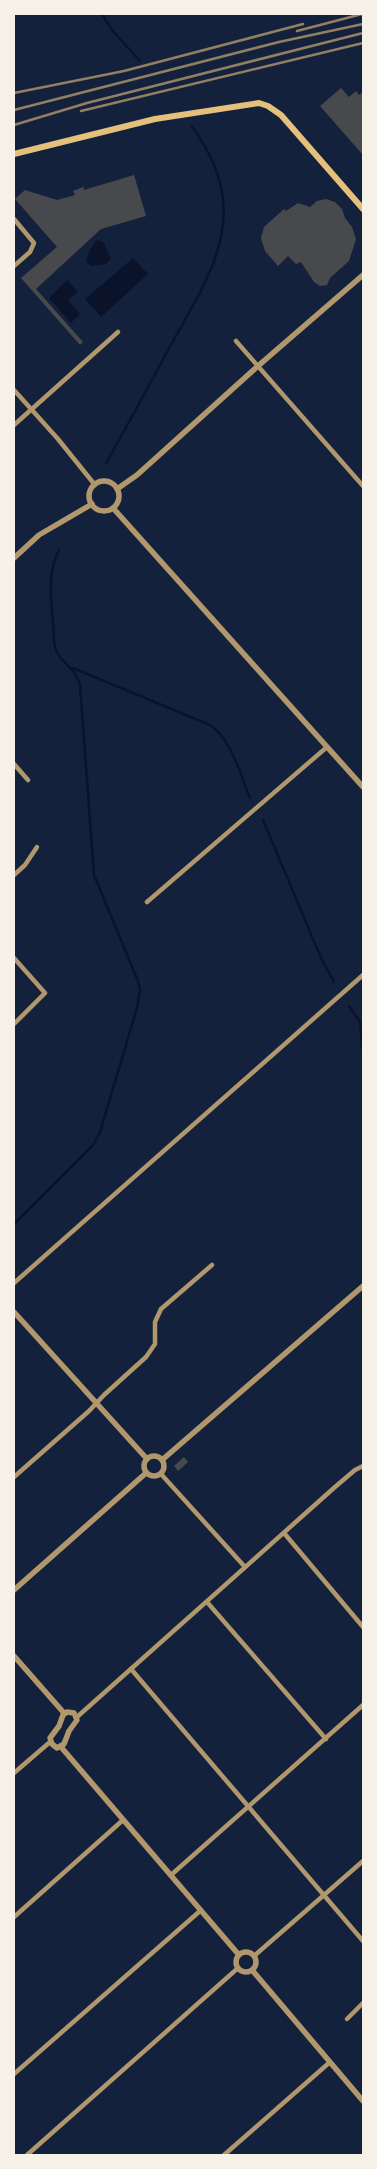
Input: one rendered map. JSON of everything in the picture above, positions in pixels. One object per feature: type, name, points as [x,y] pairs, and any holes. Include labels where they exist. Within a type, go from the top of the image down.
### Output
[{"type":"main road","points":[[14,154],[155,119],[259,103],[279,112],[363,209]]},
{"type":"street","points":[[14,219],[34,243],[30,252],[14,266]]},
{"type":"street","points":[[117,489],[137,475],[363,275]]},
{"type":"street","points":[[14,425],[118,332]]},
{"type":"street","points":[[236,341],[363,486]]},
{"type":"street","points":[[14,390],[58,439],[95,485]]},
{"type":"street","points":[[107,482],[117,489],[119,498],[113,508],[102,511],[92,504],[90,495],[95,485],[107,482]]},
{"type":"street","points":[[14,558],[39,535],[92,504]]},
{"type":"street","points":[[113,508],[327,747],[362,783]]},
{"type":"street","points":[[147,902],[327,747]]},
{"type":"street","points":[[14,764],[28,780]]},
{"type":"street","points":[[14,874],[25,865],[37,847]]},
{"type":"street","points":[[14,958],[45,993],[14,1024]]},
{"type":"street","points":[[14,1283],[363,975]]},
{"type":"street","points":[[14,1477],[146,1357],[155,1344],[156,1322],[161,1308],[212,1265]]},
{"type":"street","points":[[162,1460],[363,1286]]},
{"type":"street","points":[[14,1312],[147,1459]]},
{"type":"street","points":[[157,1456],[162,1460],[165,1466],[161,1474],[155,1477],[146,1473],[144,1467],[147,1459],[157,1456]]},
{"type":"street","points":[[50,1742],[55,1747],[61,1747],[66,1742],[69,1731],[76,1722],[76,1717],[362,1466]]},
{"type":"street","points":[[14,1590],[146,1473]]},
{"type":"street","points":[[161,1474],[246,1568]]},
{"type":"street","points":[[284,1533],[363,1627]]},
{"type":"street","points":[[207,1602],[326,1738]]},
{"type":"street","points":[[14,1656],[64,1713]]},
{"type":"street","points":[[131,1669],[363,1941]]},
{"type":"street","points":[[171,1876],[250,1808],[363,1705]]},
{"type":"street","points":[[64,1713],[72,1712],[76,1717]]},
{"type":"street","points":[[14,1773],[50,1742],[51,1736],[59,1726],[64,1713]]},
{"type":"street","points":[[61,1747],[239,1955]]},
{"type":"street","points":[[14,1917],[123,1820]]},
{"type":"street","points":[[254,1956],[363,1861]]},
{"type":"street","points":[[14,2074],[200,1911]]},
{"type":"street","points":[[248,1953],[254,1956],[256,1962],[252,1970],[246,1972],[238,1968],[236,1960],[239,1955],[248,1953]]},
{"type":"street","points":[[27,2155],[238,1968]]},
{"type":"street","points":[[252,1970],[363,2101]]},
{"type":"street","points":[[346,2018],[363,2004]]},
{"type":"street","points":[[224,2155],[330,2062]]},
{"type":"water","points":[[98,240],[104,243],[111,259],[106,264],[91,266],[87,263],[86,259]]},
{"type":"water","points":[[133,258],[148,274],[101,317],[85,299]]},
{"type":"water","points":[[67,280],[78,292],[68,300],[80,314],[71,323],[49,298]]},
{"type":"building","points":[[341,88],[349,97],[356,91],[359,95],[363,92],[363,155],[320,106]]},
{"type":"building","points":[[134,175],[146,216],[101,229],[36,289],[83,342],[80,345],[21,278],[57,247],[15,199],[25,190],[57,200],[75,195],[73,191],[84,187],[84,190]]},
{"type":"building","points":[[326,199],[335,202],[342,209],[356,239],[349,261],[330,278],[327,285],[320,286],[314,282],[301,262],[296,264],[288,256],[278,266],[265,251],[261,238],[264,227],[284,209],[286,211],[298,203],[310,207],[317,201]]},
{"type":"building","points":[[184,1457],[188,1462],[178,1471],[174,1466]]},
{"type":"waterway","points":[[102,14],[112,30],[140,61]]},
{"type":"waterway","points":[[106,463],[198,297],[215,259],[223,219],[223,199],[216,169],[208,151],[192,126]]},
{"type":"waterway","points":[[14,1224],[94,1144],[100,1132],[137,1008],[140,990],[94,875],[80,685],[75,673],[58,655],[54,640],[51,577],[59,550]]},
{"type":"waterway","points":[[73,668],[210,725],[218,731],[230,748],[250,798]]},
{"type":"waterway","points":[[263,820],[321,958],[334,982]]},
{"type":"waterway","points":[[349,1006],[360,1022],[363,1055]]},
{"type":"railway","points":[[297,31],[362,14]]},
{"type":"railway","points":[[14,93],[124,71],[303,24]]},
{"type":"railway","points":[[14,110],[279,42],[363,24]]},
{"type":"railway","points":[[14,125],[87,103],[363,33]]},
{"type":"railway","points":[[81,111],[363,43]]}]
